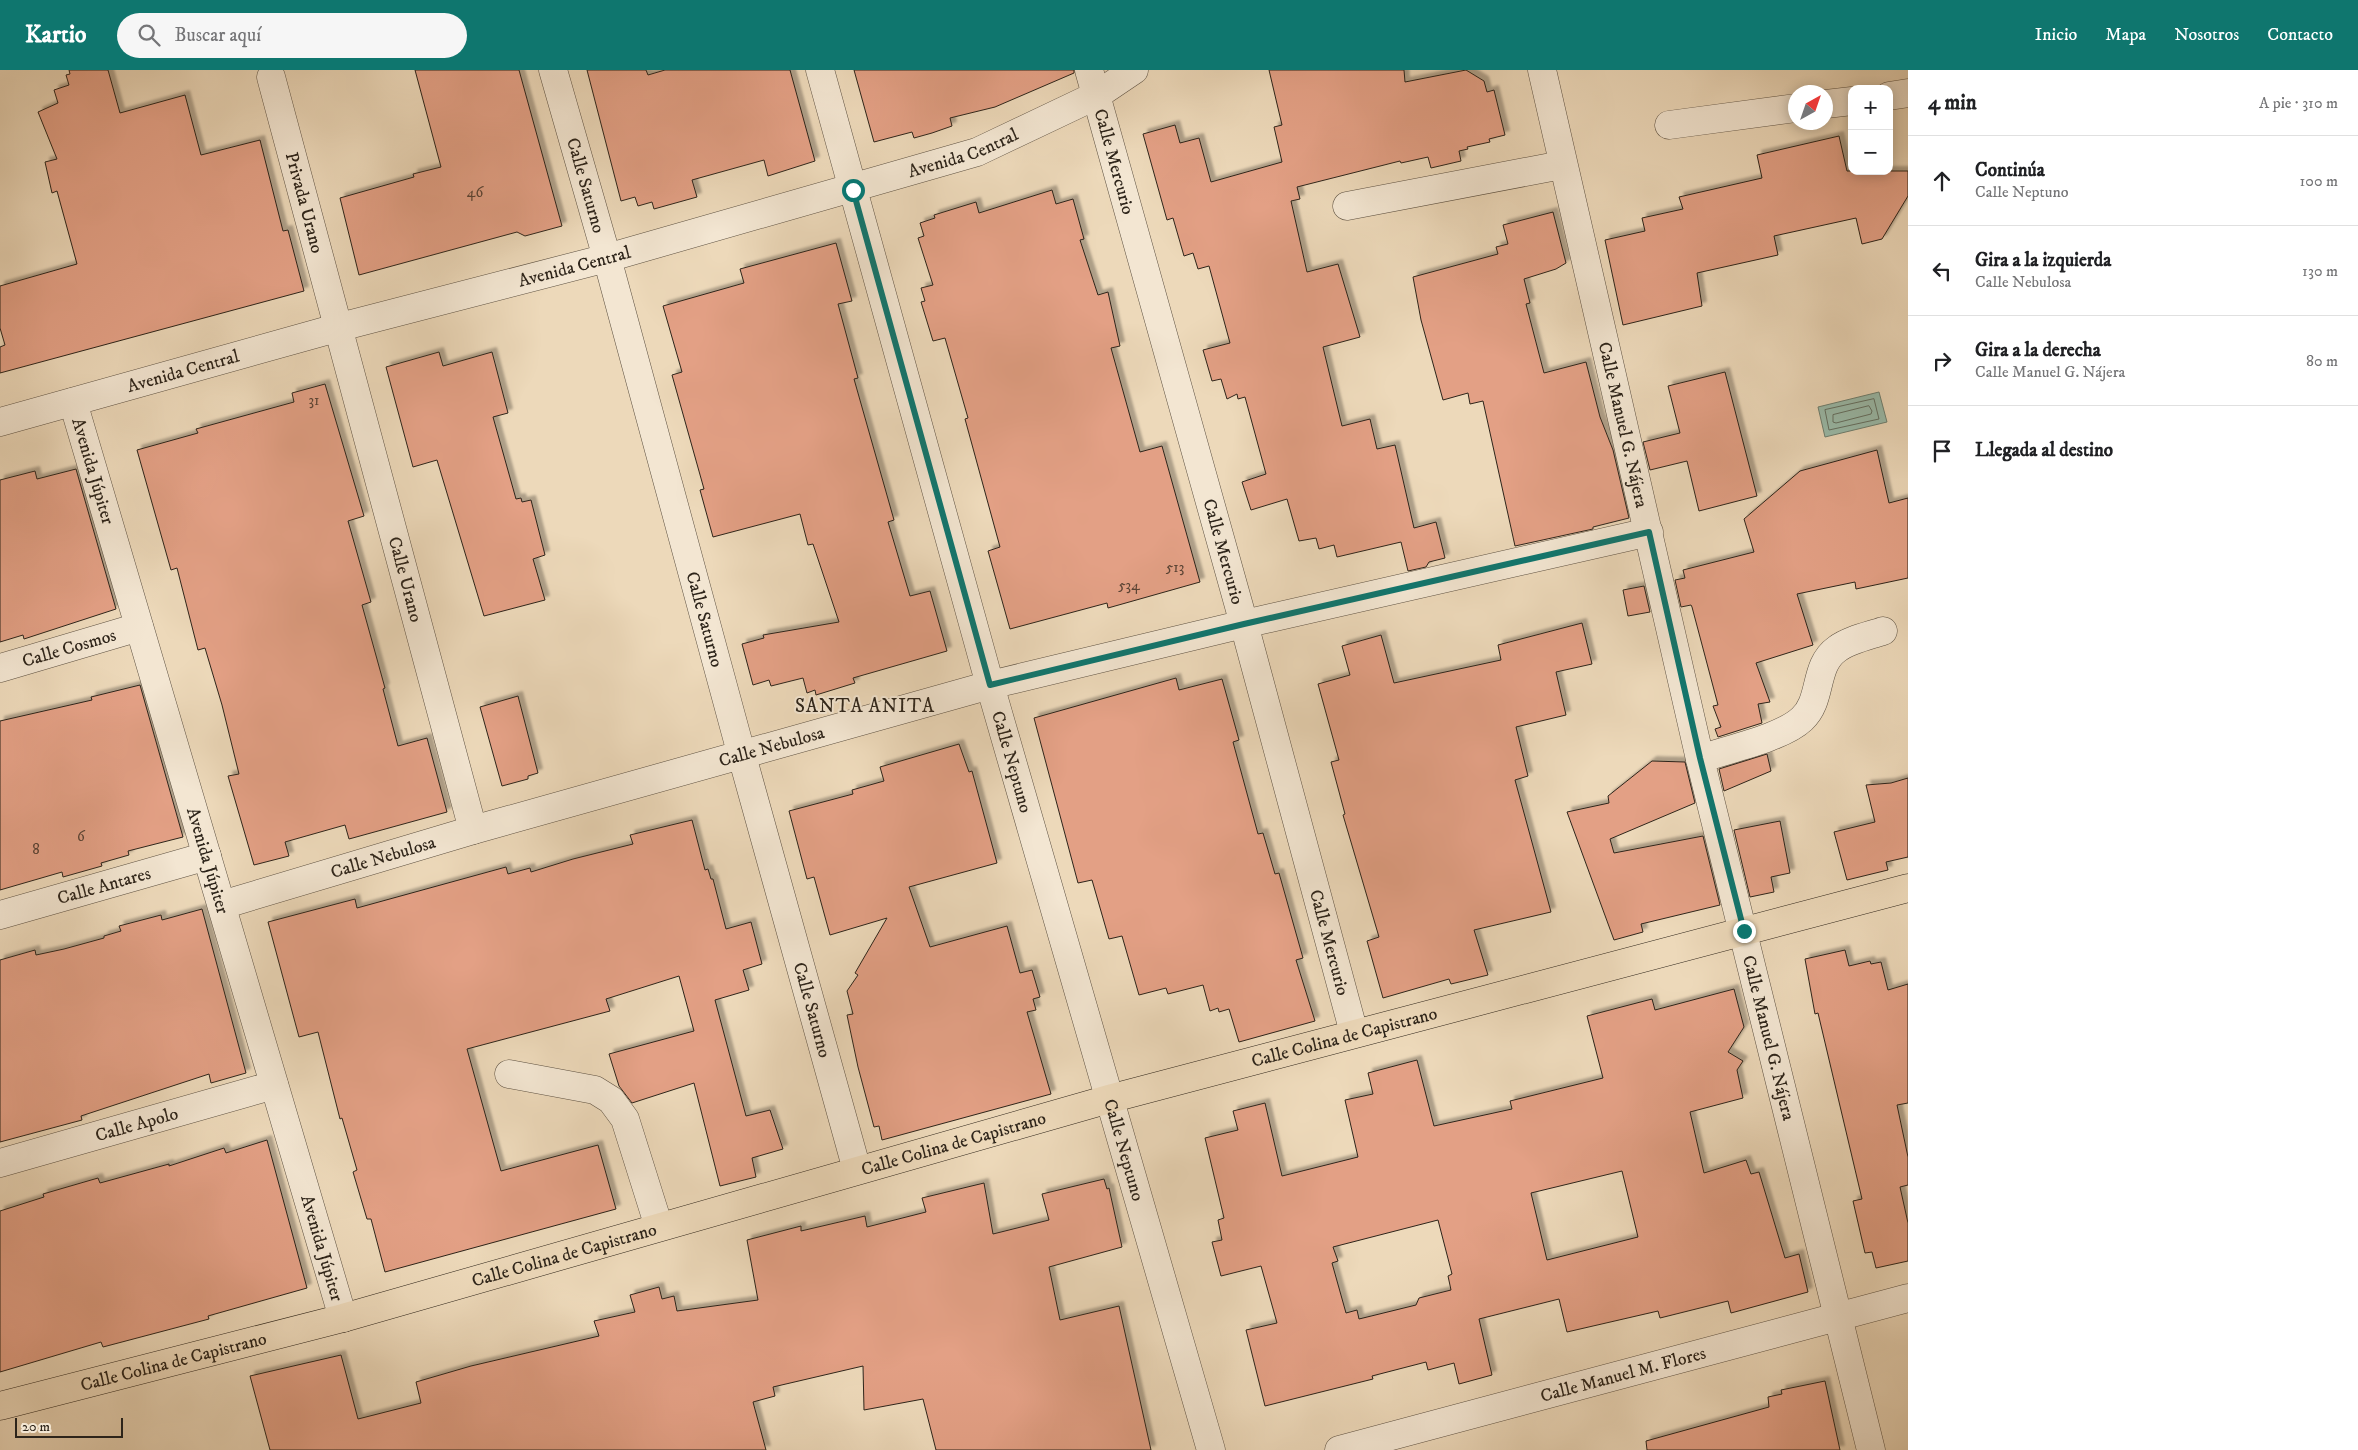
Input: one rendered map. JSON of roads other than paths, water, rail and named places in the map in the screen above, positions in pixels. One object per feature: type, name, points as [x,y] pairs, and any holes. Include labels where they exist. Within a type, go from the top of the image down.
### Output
[{"type":"main road","name":"Calle Colina de Capistrano","points":[[0,1406],[343,1318],[858,1170],[1354,1033],[1908,888]]},
{"type":"street","name":"Calle Saturno","points":[[553,70],[608,258],[742,756],[858,1170]]},
{"type":"street","name":"Calle Neptuno","points":[[820,70],[990,685],[1211,1450]]},
{"type":"street","name":"Avenida Central","points":[[0,422],[340,327],[608,258],[853,190],[977,152],[1093,83],[1134,70]]},
{"type":"street","name":"Calle Manuel G. Nájera","points":[[1542,70],[1562,165],[1649,532],[1700,758],[1744,931],[1836,1317],[1871,1450]]},
{"type":"street","name":"Privada Urano","points":[[271,77],[340,327]]},
{"type":"street","name":"Calle Mercurio","points":[[1093,83],[1244,624],[1354,1033]]},
{"type":"street","points":[[1893,95],[1908,93]]},
{"type":"street","points":[[1833,103],[1848,101]]},
{"type":"street","points":[[1669,125],[1788,109]]},
{"type":"street","points":[[1347,206],[1562,165]]},
{"type":"street","name":"Calle Urano","points":[[340,327],[473,830]]},
{"type":"street","name":"Avenida Júpiter","points":[[73,402],[343,1318]]},
{"type":"street","name":"Calle Nebulosa","points":[[222,905],[473,830],[990,685],[1244,624],[1649,532]]},
{"type":"street","name":"Calle Cosmos","points":[[0,668],[140,627]]},
{"type":"street","points":[[1700,758],[1789,730],[1804,718],[1812,705],[1824,661],[1837,648],[1882,631]]},
{"type":"street","name":"Calle Antares","points":[[0,915],[207,856]]},
{"type":"street","points":[[509,1074],[595,1090],[611,1100],[625,1119],[659,1227]]},
{"type":"street","name":"Calle Apolo","points":[[0,1163],[274,1085]]},
{"type":"street","name":"Calle Manuel M. Flores","points":[[1339,1450],[1908,1298]]},
{"type":"water","points":[[1879,392],[1887,422],[1825,437],[1818,407]]},
{"type":"district","name":"SANTA ANITA","points":[[865,705]]}]
